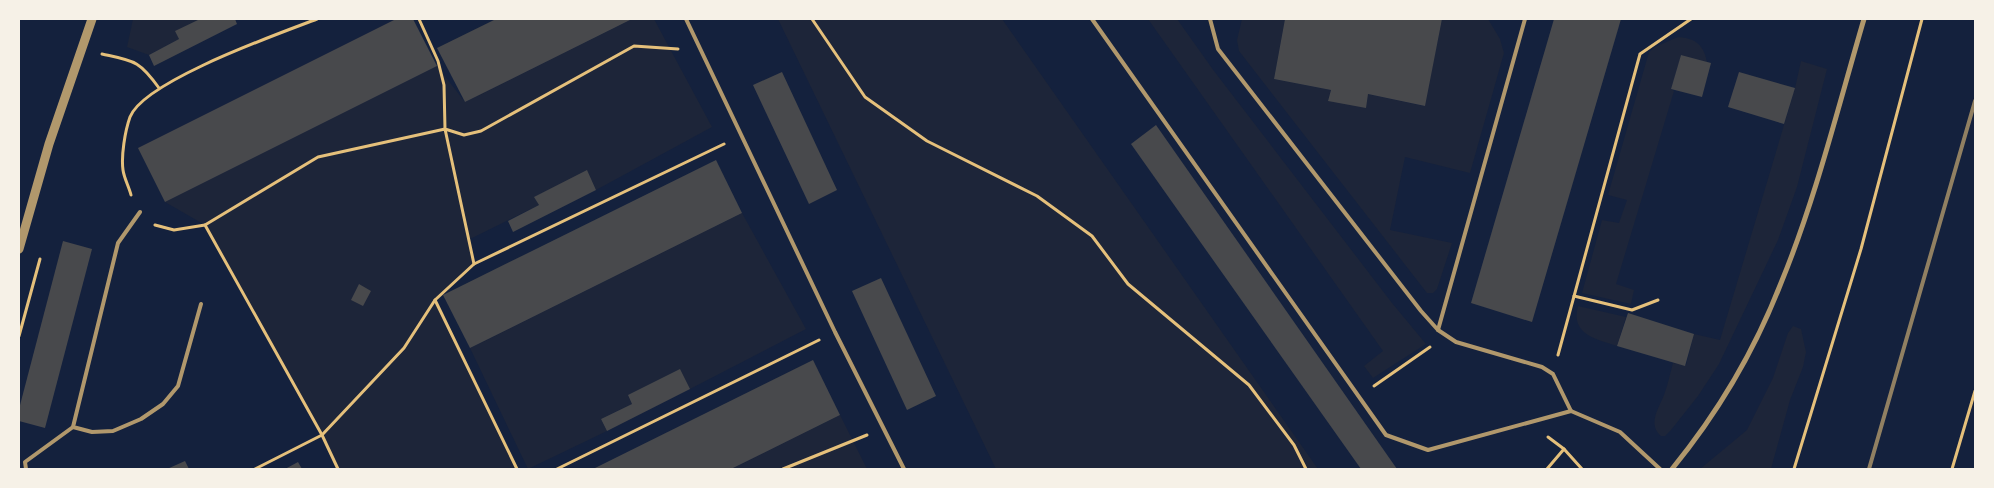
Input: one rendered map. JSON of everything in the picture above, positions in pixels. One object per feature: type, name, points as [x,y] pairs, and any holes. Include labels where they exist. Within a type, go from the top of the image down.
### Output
[{"type":"street","points":[[19,249],[49,144],[92,19]]},
{"type":"street","points":[[1672,469],[1716,410],[1754,343],[1781,285],[1803,227],[1864,19]]},
{"type":"lane","points":[[686,19],[835,332],[904,469]]},
{"type":"lane","points":[[1092,19],[1386,435],[1428,450],[1571,411],[1620,432],[1660,469]]},
{"type":"lane","points":[[1210,19],[1218,49],[1421,311],[1438,330],[1456,342],[1542,367],[1553,374],[1571,411]]},
{"type":"lane","points":[[1438,330],[1525,19]]},
{"type":"lane","points":[[26,469],[26,462],[73,427],[118,243],[140,212]]},
{"type":"lane","points":[[73,427],[92,432],[113,431],[141,419],[163,404],[178,386],[201,304]]},
{"type":"path","points":[[317,19],[247,46],[159,88],[144,99],[131,116],[123,153],[123,171],[140,212],[156,226],[174,230],[205,225],[318,158],[445,130],[464,135],[481,131],[634,46],[676,49],[697,41]]},
{"type":"path","points":[[419,19],[438,61],[444,85],[445,130],[474,264]]},
{"type":"path","points":[[812,19],[865,97],[927,141],[1037,196],[1092,236],[1128,284],[1249,385],[1294,445],[1306,469]]},
{"type":"path","points":[[1553,374],[1640,54],[1691,19]]},
{"type":"path","points":[[1794,469],[1860,249],[1922,19]]},
{"type":"path","points":[[102,54],[135,62],[146,69],[159,88]]},
{"type":"path","points":[[255,469],[322,435],[404,348],[435,300],[474,264],[743,136]]},
{"type":"path","points":[[205,225],[322,435],[338,469]]},
{"type":"path","points":[[1574,296],[1632,310],[1658,300]]},
{"type":"path","points":[[435,300],[517,469]]},
{"type":"path","points":[[557,469],[835,332]]},
{"type":"path","points":[[1376,384],[1430,347]]},
{"type":"path","points":[[1952,469],[1975,391]]},
{"type":"path","points":[[1523,425],[1548,437],[1564,448],[1582,469]]},
{"type":"path","points":[[783,469],[883,428]]},
{"type":"path","points":[[1547,469],[1564,448]]},
{"type":"path","points":[[797,463],[800,469]]},
{"type":"shaded area","points":[[133,19],[200,19],[176,31],[179,39],[149,55],[127,47]]},
{"type":"shaded area","points":[[632,19],[654,19],[712,127],[596,190],[587,171],[535,197],[539,205],[468,240],[474,264],[435,300],[517,469],[339,469],[205,225],[165,202],[437,66],[465,102]]},
{"type":"shaded area","points":[[778,19],[1002,19],[1318,469],[996,469]]},
{"type":"shaded area","points":[[1148,19],[1177,19],[1214,71],[1392,303],[1426,344],[1373,378],[1364,366],[1383,351]]},
{"type":"shaded area","points":[[1242,19],[1285,19],[1274,79],[1331,90],[1328,100],[1368,94],[1424,106],[1442,19],[1488,19],[1500,39],[1504,53],[1470,173],[1405,157],[1390,230],[1452,243],[1437,289],[1433,293],[1427,293],[1239,51],[1237,40]]},
{"type":"shaded area","points":[[1678,37],[1689,39],[1698,44],[1704,51],[1707,62],[1681,55],[1671,89],[1674,91],[1616,284],[1634,290],[1631,304],[1582,293],[1602,220],[1619,223],[1627,200],[1608,195],[1649,52],[1655,47]]},
{"type":"shaded area","points":[[1801,61],[1827,69],[1797,187],[1778,240],[1719,364],[1698,396],[1671,430],[1665,436],[1661,436],[1657,431],[1654,421],[1673,363],[1686,365],[1694,334],[1720,340],[1795,88]]},
{"type":"shaded area","points":[[742,213],[806,329],[690,389],[628,395],[632,404],[601,419],[607,431],[528,469],[470,348]]},
{"type":"shaded area","points":[[1578,306],[1626,317],[1617,346],[1594,338],[1582,330],[1578,324]]},
{"type":"shaded area","points":[[1793,326],[1801,329],[1806,352],[1803,367],[1790,400],[1771,469],[1700,469],[1747,430],[1773,378],[1788,333]]},
{"type":"shaded area","points":[[840,415],[867,469],[731,469]]},
{"type":"building","points":[[200,19],[235,19],[237,24],[154,66],[149,55],[179,39],[175,31]]},
{"type":"building","points":[[396,19],[413,19],[437,66],[165,202],[138,148]]},
{"type":"building","points":[[496,19],[632,19],[465,102],[437,48]]},
{"type":"building","points":[[1285,19],[1442,19],[1425,106],[1368,94],[1366,108],[1328,101],[1331,90],[1274,79]]},
{"type":"building","points":[[1554,19],[1621,19],[1532,322],[1471,303]]},
{"type":"building","points":[[1681,55],[1711,63],[1702,97],[1671,89]]},
{"type":"building","points":[[782,72],[837,190],[809,204],[753,85]]},
{"type":"building","points":[[1739,72],[1795,88],[1784,124],[1728,107]]},
{"type":"building","points":[[1156,125],[1397,469],[1361,469],[1131,144]]},
{"type":"building","points":[[716,160],[742,213],[470,348],[443,295]]},
{"type":"building","points":[[587,170],[596,190],[513,232],[508,221],[539,205],[534,197]]},
{"type":"building","points":[[63,241],[92,249],[45,428],[19,421],[19,409]]},
{"type":"building","points":[[881,278],[936,396],[907,410],[852,291]]},
{"type":"building","points":[[359,284],[371,291],[363,306],[351,300]]},
{"type":"building","points":[[1628,313],[1694,334],[1685,366],[1617,346]]},
{"type":"building","points":[[813,360],[840,415],[731,469],[593,469]]},
{"type":"building","points":[[680,369],[690,389],[607,431],[601,419],[632,404],[628,395]]},
{"type":"building","points":[[185,461],[189,469],[167,469]]},
{"type":"building","points":[[298,462],[302,469],[285,469]]},
{"type":"railway","points":[[1869,469],[1975,101]]}]
